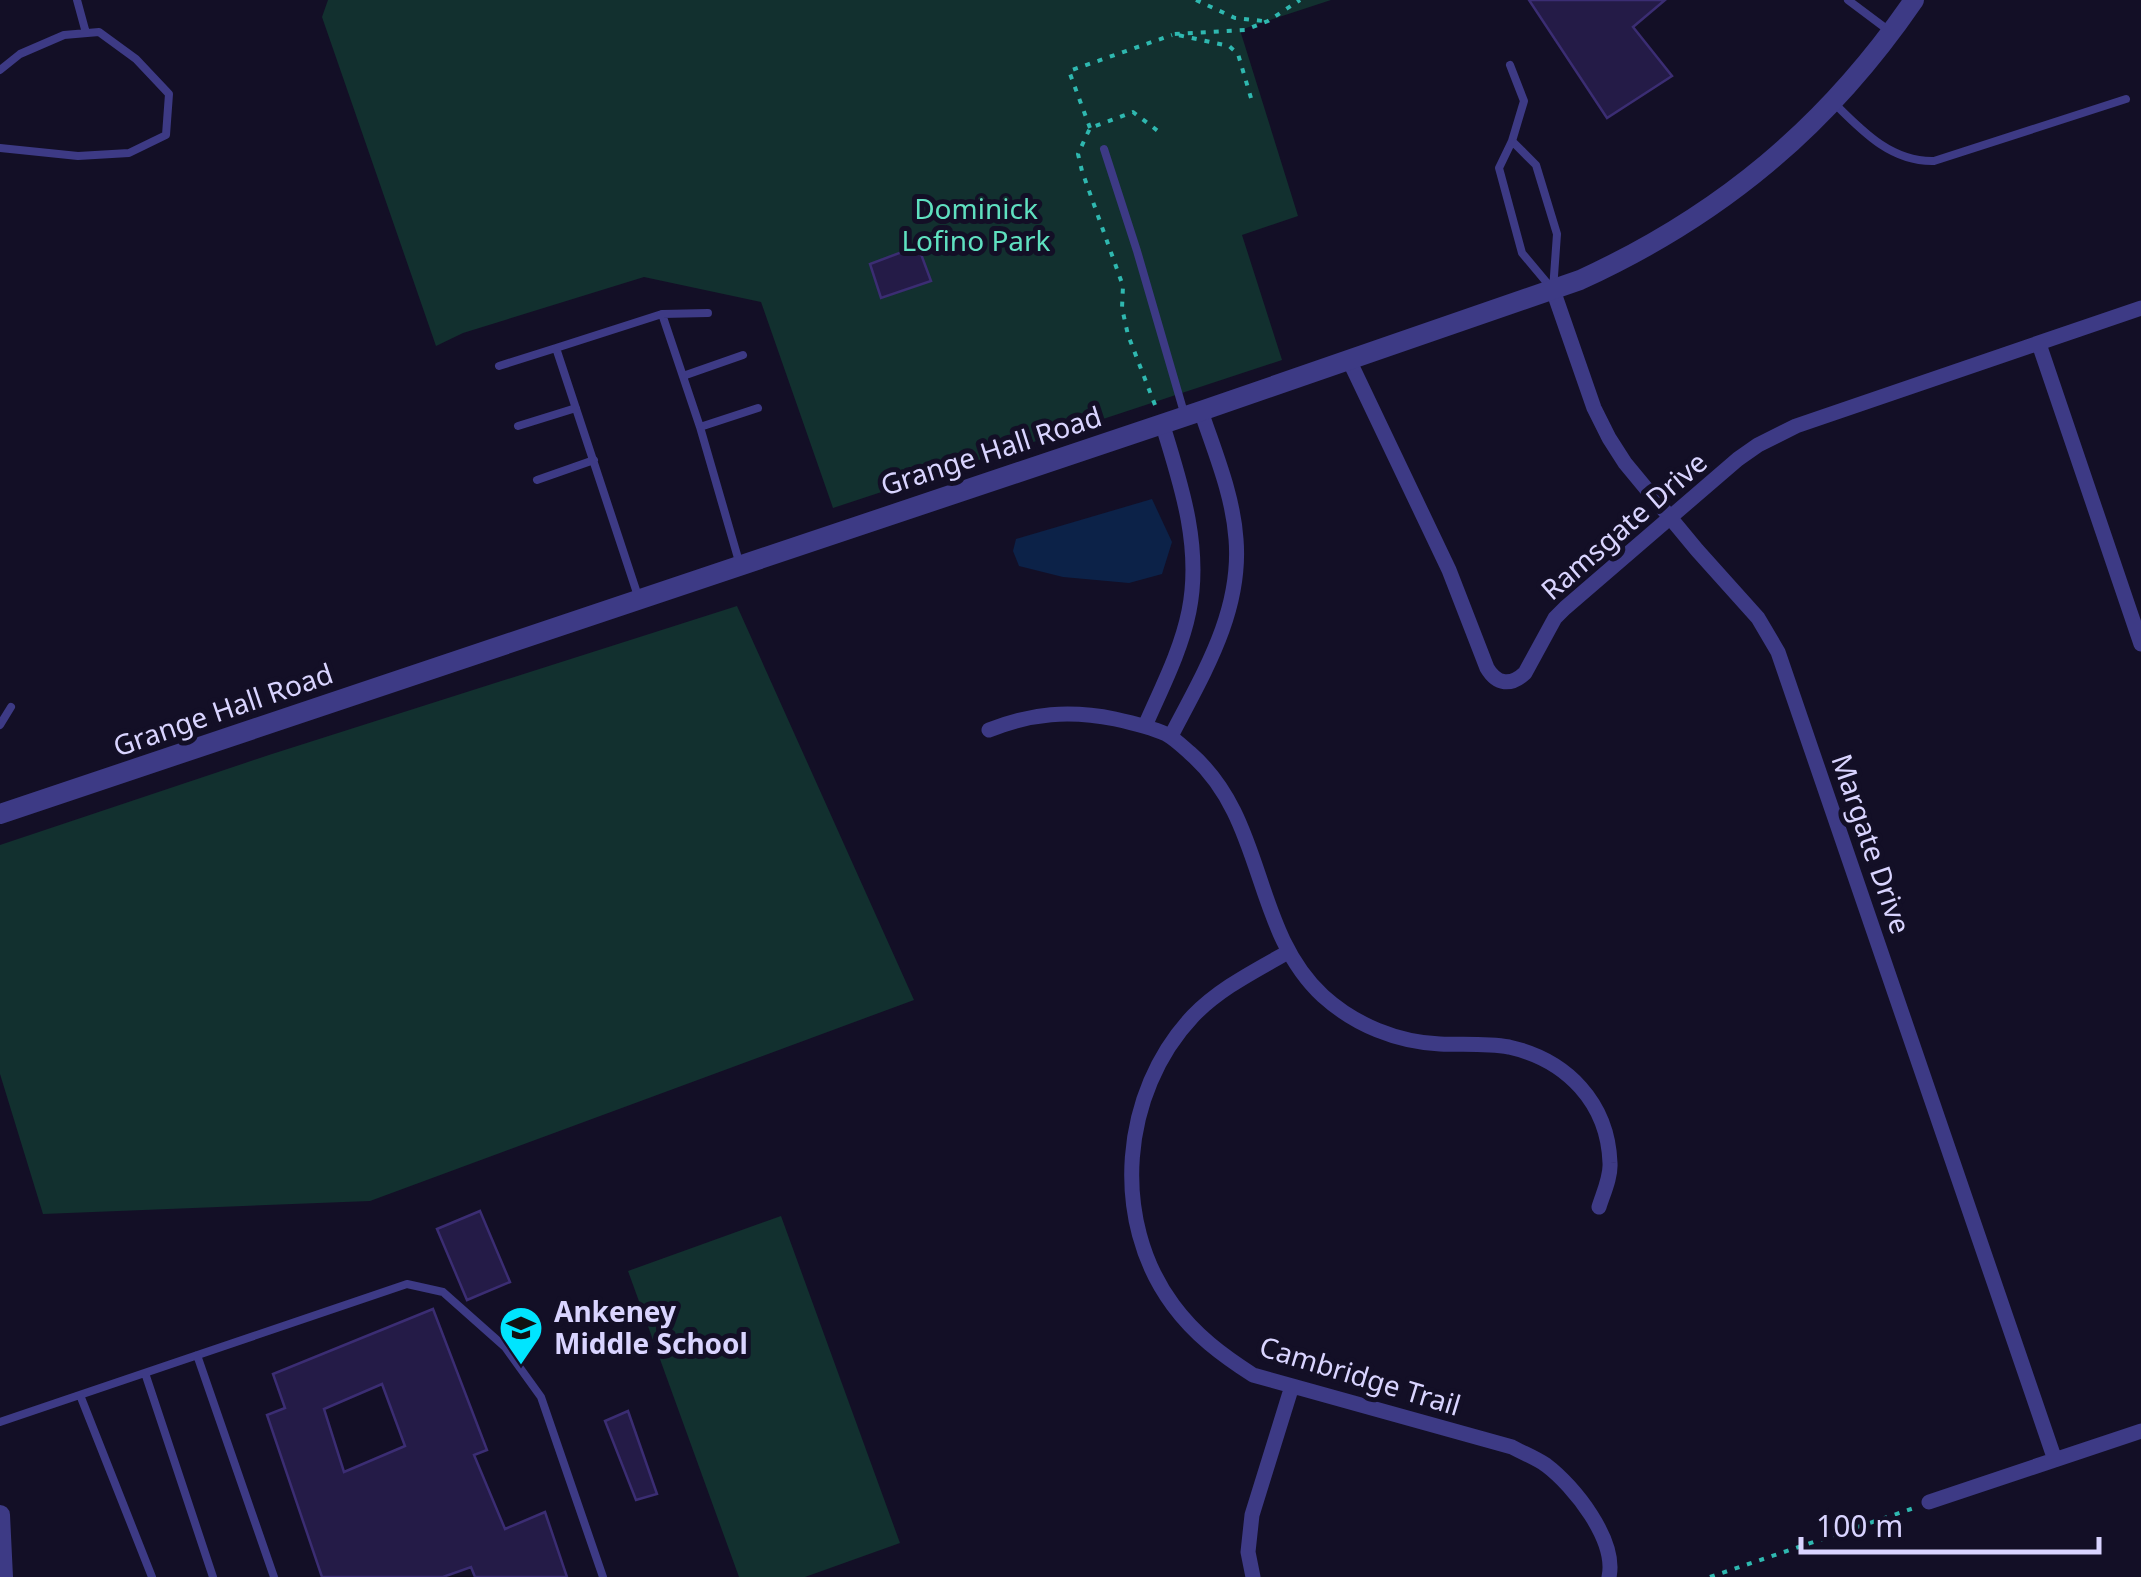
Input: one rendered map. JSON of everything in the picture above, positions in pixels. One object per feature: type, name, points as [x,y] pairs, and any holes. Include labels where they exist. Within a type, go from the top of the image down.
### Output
[{"type":"street","name":"Grange Hall Road","points":[[0,814],[1554,290],[1622,261],[1689,222],[1779,154],[1833,102],[1892,33],[1914,0]]},
{"type":"street","name":"Margate Drive","points":[[1554,290],[1594,408],[1609,438],[1670,517],[1758,618],[1786,670],[2055,1460]]},
{"type":"street","name":"Ramsgate Drive","points":[[1349,360],[1449,570],[1487,668],[1492,676],[1510,683],[1525,673],[1564,608],[1738,459],[1780,432],[2141,308]]},
{"type":"street","points":[[2039,344],[2141,644]]},
{"type":"street","points":[[1170,736],[1221,638],[1236,572],[1231,507],[1193,414]]},
{"type":"street","points":[[1145,726],[1175,657],[1189,612],[1194,568],[1179,476],[1162,423]]},
{"type":"street","points":[[989,730],[1028,717],[1091,714],[1170,736],[1198,760],[1229,798],[1243,826],[1282,940],[1303,975],[1324,997],[1348,1016],[1374,1029],[1422,1042],[1506,1047],[1546,1060],[1574,1080],[1602,1116],[1611,1166],[1599,1207]]},
{"type":"street","name":"Cambridge Trail","points":[[1288,952],[1220,992],[1194,1016],[1173,1041],[1142,1100],[1134,1135],[1133,1206],[1155,1274],[1173,1305],[1196,1332],[1253,1375],[1512,1447],[1546,1464],[1580,1498],[1603,1538],[1609,1577]]},
{"type":"street","points":[[1254,1577],[1248,1552],[1252,1515],[1292,1386]]},
{"type":"street","points":[[1929,1502],[2141,1431]]},
{"type":"street","points":[[0,1516],[4,1577]]},
{"type":"lane","points":[[77,0],[86,33]]},
{"type":"lane","points":[[1848,0],[1892,33]]},
{"type":"lane","points":[[0,70],[20,54],[64,34],[99,32],[136,59],[170,94],[166,135],[129,153],[78,156],[0,148]]},
{"type":"lane","points":[[1510,65],[1524,101],[1499,168],[1522,254],[1554,290]]},
{"type":"lane","points":[[1833,102],[1888,149],[1921,161],[2126,99]]},
{"type":"lane","points":[[1512,141],[1536,165],[1557,234],[1554,290]]},
{"type":"lane","points":[[1104,150],[1193,414]]},
{"type":"lane","points":[[499,366],[662,314],[708,313]]},
{"type":"lane","points":[[662,314],[700,426],[740,565]]},
{"type":"lane","points":[[556,348],[639,599]]},
{"type":"lane","points":[[683,376],[743,355]]},
{"type":"lane","points":[[518,426],[576,408]]},
{"type":"lane","points":[[700,426],[758,408]]},
{"type":"lane","points":[[537,480],[594,460]]},
{"type":"lane","points":[[0,725],[11,707]]},
{"type":"lane","points":[[0,1422],[407,1284],[443,1292],[505,1347],[542,1397],[603,1577]]},
{"type":"lane","points":[[197,1356],[274,1577]]},
{"type":"lane","points":[[144,1373],[213,1577]]},
{"type":"lane","points":[[80,1396],[152,1577]]},
{"type":"path","points":[[1196,0],[1235,18],[1268,21]]},
{"type":"path","points":[[1162,423],[1128,335],[1122,286],[1082,172],[1078,154],[1090,128],[1069,71],[1173,34],[1245,30],[1268,21],[1300,0]]},
{"type":"path","points":[[1173,34],[1229,46],[1238,54],[1251,98]]},
{"type":"path","points":[[1090,128],[1134,112],[1158,130]]},
{"type":"path","points":[[1710,1577],[1929,1502]]},
{"type":"green space","name":"Dominick Lofino Park","points":[[328,0],[1331,0],[1240,30],[1298,216],[1242,235],[1282,360],[833,508],[761,302],[644,277],[463,333],[436,346],[322,17]]},
{"type":"green space","points":[[737,606],[914,1000],[370,1201],[43,1214],[0,1074],[0,845]]},
{"type":"green space","points":[[781,1216],[900,1543],[805,1577],[739,1577],[628,1271]]},
{"type":"water","points":[[1152,499],[1172,542],[1162,574],[1129,583],[1063,577],[1019,566],[1013,551],[1016,539]]},
{"type":"building","points":[[1529,0],[1665,0],[1633,27],[1672,76],[1607,118]]},
{"type":"building","points":[[918,246],[931,281],[881,298],[870,264]]},
{"type":"building","points":[[480,1211],[510,1282],[467,1300],[437,1229]]},
{"type":"building","points":[[433,1309],[487,1450],[474,1455],[505,1529],[545,1512],[567,1577],[475,1577],[471,1567],[443,1577],[322,1577],[267,1415],[285,1408],[273,1374]],"holes":[[[382,1384],[405,1446],[344,1472],[324,1409]]]},
{"type":"building","points":[[628,1411],[657,1494],[636,1500],[605,1421]]},
{"type":"place","name":"Ankeney Middle School","points":[[521,1366]]}]
